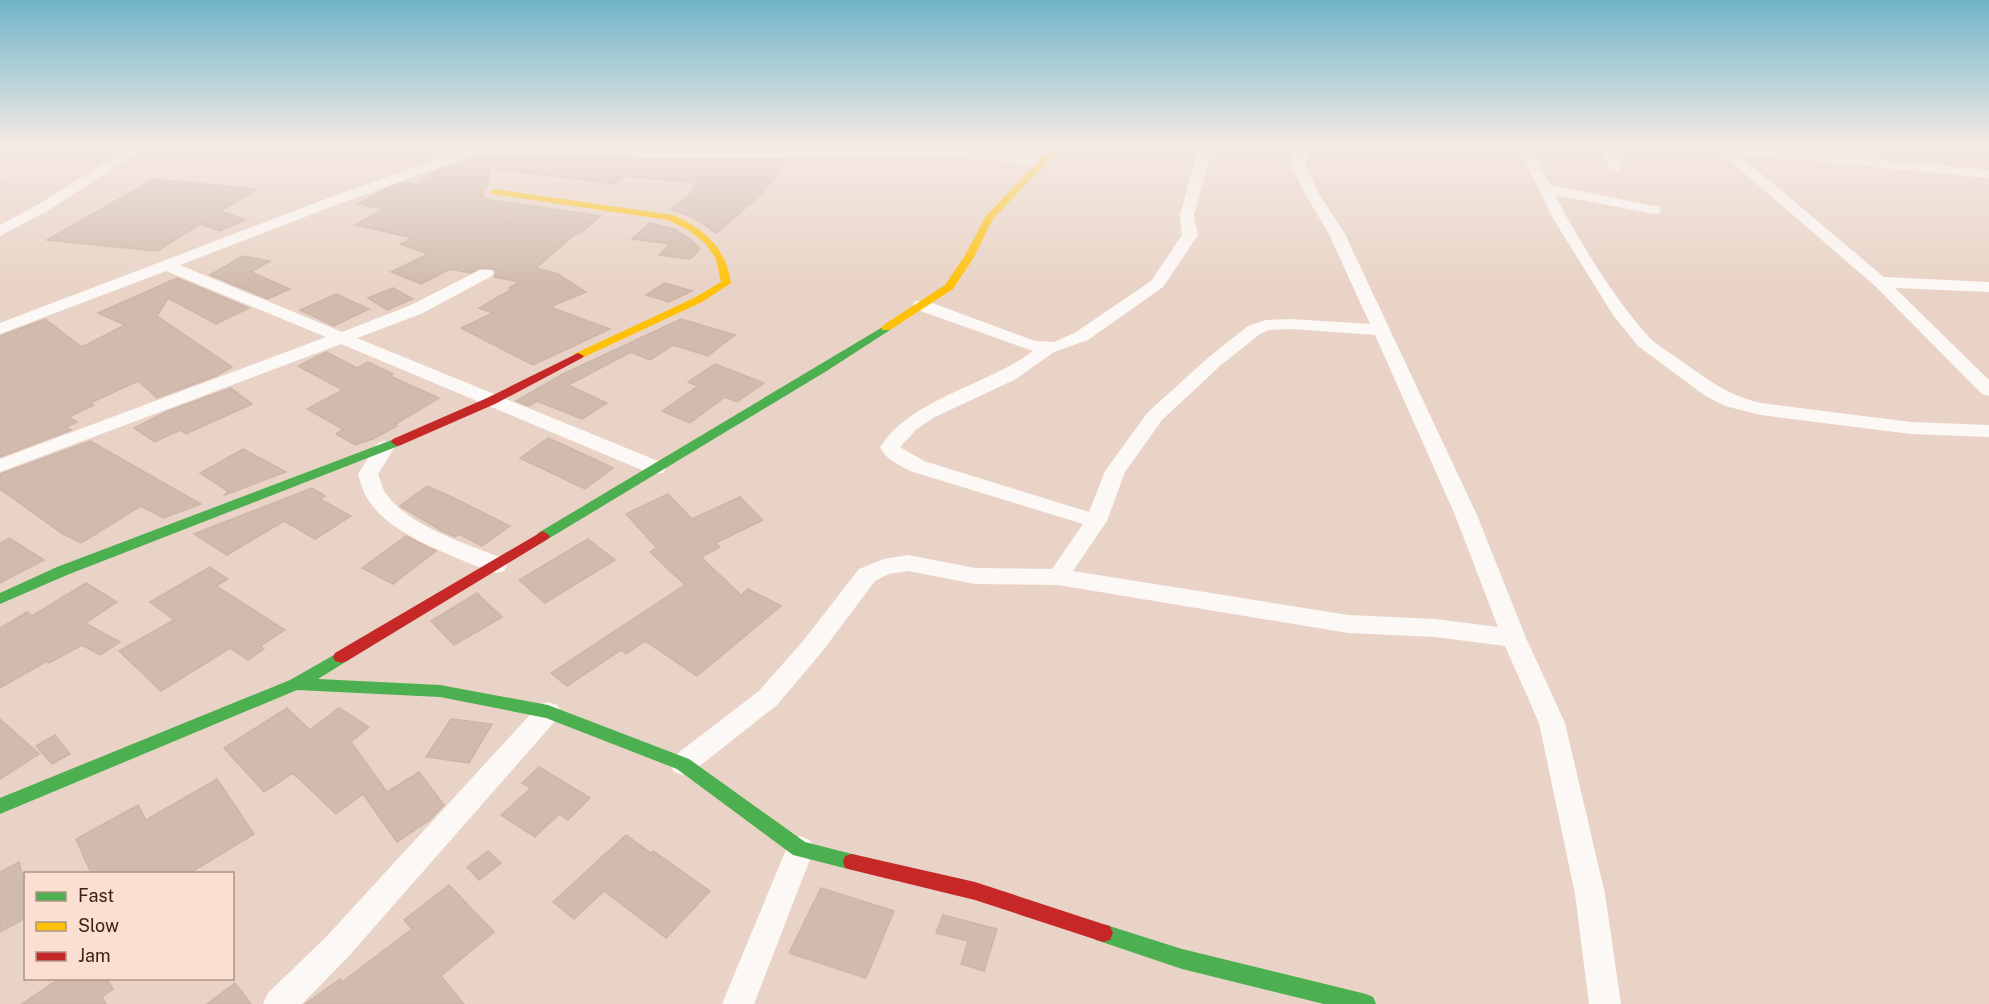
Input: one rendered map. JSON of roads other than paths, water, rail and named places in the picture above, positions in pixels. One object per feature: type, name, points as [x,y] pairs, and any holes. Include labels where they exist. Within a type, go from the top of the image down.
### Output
[{"type":"street","points":[[0,231],[65,193]]},
{"type":"street","points":[[0,329],[360,193]]},
{"type":"street","points":[[0,599],[62,571],[385,447],[491,401],[562,363],[698,300],[726,283],[727,272],[709,242],[696,228],[670,217],[500,193]]},
{"type":"street","points":[[0,806],[296,684],[821,370],[949,287],[969,257],[989,218],[1013,193]]},
{"type":"street","points":[[1096,521],[917,466],[892,453],[890,447],[892,441],[909,427],[945,403],[1011,375],[1048,348],[1082,336],[1157,284],[1190,235],[1187,215],[1191,193]]},
{"type":"street","points":[[1311,193],[1336,231],[1379,330],[1466,515],[1514,638],[1552,723],[1590,894],[1605,1004]]},
{"type":"street","points":[[1546,193],[1619,311],[1644,342],[1711,391],[1732,402],[1761,409],[1911,428],[1989,431]]},
{"type":"street","points":[[1567,193],[1654,210]]},
{"type":"street","points":[[1776,193],[1880,282],[1989,390]]},
{"type":"street","points":[[166,265],[656,468]]},
{"type":"street","points":[[0,466],[415,310],[486,273]]},
{"type":"street","points":[[1880,282],[1989,287]]},
{"type":"street","points":[[921,305],[1033,345],[1048,348]]},
{"type":"street","points":[[1058,577],[1096,521],[1115,471],[1155,416],[1215,360],[1254,330],[1266,325],[1291,324],[1379,330]]},
{"type":"street","points":[[385,447],[368,474],[375,494],[383,506],[406,524],[496,565]]},
{"type":"street","points":[[683,764],[768,698],[812,647],[867,575],[884,567],[908,563],[975,576],[1058,577],[1348,624],[1436,628],[1514,638]]},
{"type":"street","points":[[296,684],[440,691],[548,712],[683,764],[800,849],[975,891],[1182,959],[1366,1004]]},
{"type":"street","points":[[279,1004],[337,947],[548,712]]},
{"type":"street","points":[[738,1004],[800,849]]}]
